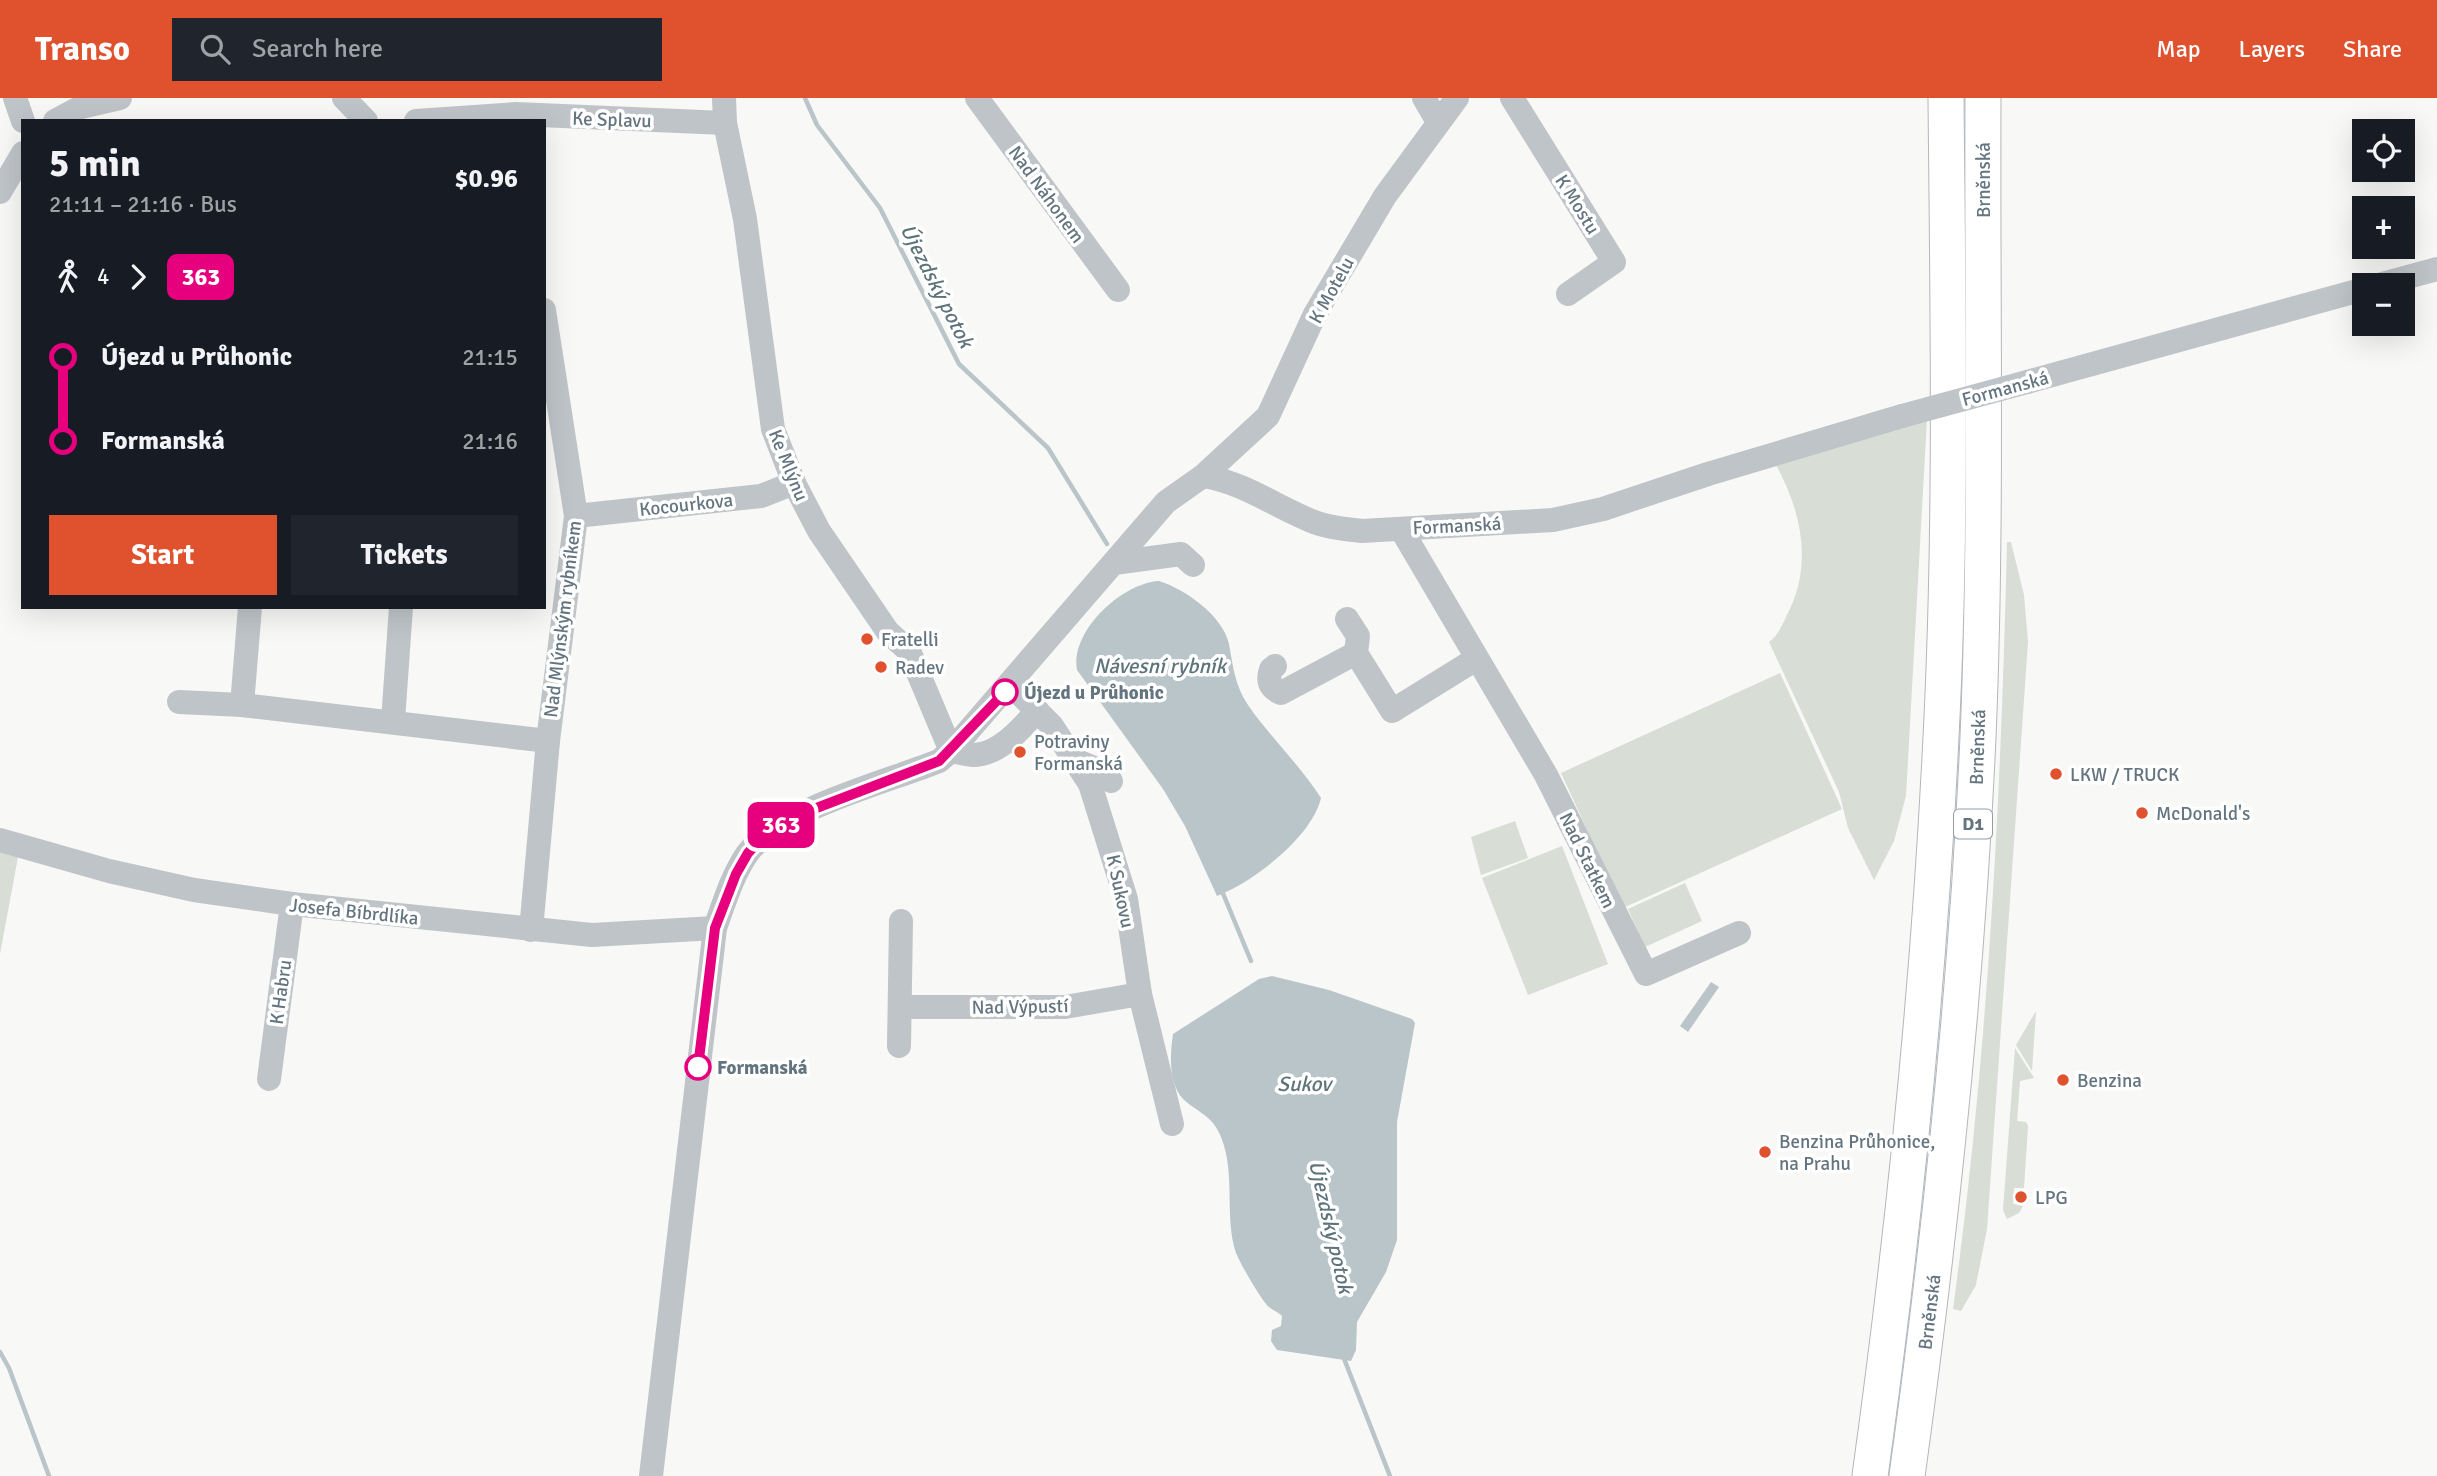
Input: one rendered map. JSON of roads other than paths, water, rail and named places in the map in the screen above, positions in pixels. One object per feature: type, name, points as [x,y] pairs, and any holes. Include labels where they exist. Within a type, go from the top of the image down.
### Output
[{"type":"highway","name":"Brněnská","points":[[1870,1476],[1894,1306],[1917,1094],[1941,746],[1947,517],[1946,98]]},
{"type":"highway","name":"Brněnská","points":[[1907,1476],[1949,1143],[1970,891],[1983,516],[1983,98]]},
{"type":"street","points":[[15,98],[22,119]]},
{"type":"street","points":[[59,119],[81,107],[120,98]]},
{"type":"street","points":[[344,98],[364,119]]},
{"type":"street","name":"Ke Mlýnu","points":[[724,98],[725,123],[745,219],[773,429],[794,484],[819,531],[881,621],[909,652],[951,751]]},
{"type":"street","name":"Nad Náhonem","points":[[977,98],[1118,290]]},
{"type":"street","points":[[1424,98],[1438,122]]},
{"type":"street","name":"K Motelu","points":[[1203,476],[1208,468],[1268,416],[1315,314],[1385,196],[1457,98]]},
{"type":"street","name":"K Mostu","points":[[1512,98],[1614,262],[1569,294]]},
{"type":"street","name":"Ke Splavu","points":[[436,119],[515,111],[725,123]]},
{"type":"street","points":[[0,192],[21,156]]},
{"type":"street","points":[[2415,275],[2437,269]]},
{"type":"street","name":"Formanská","points":[[1203,476],[1224,479],[1314,522],[1336,528],[1401,529],[1553,520],[1603,509],[1707,474],[1902,416],[2352,292]]},
{"type":"street","name":"Nad Mlýnským rybníkem","points":[[531,930],[548,741],[576,516],[546,323]]},
{"type":"street","points":[[651,1476],[715,928],[736,874],[748,853],[764,836],[793,817],[939,761],[951,751],[1011,685],[1166,502],[1203,476]]},
{"type":"street","name":"Kocourkova","points":[[576,516],[761,496],[794,484]]},
{"type":"street","name":"Nad Statkem","points":[[1401,529],[1546,775],[1646,974],[1739,933]]},
{"type":"street","points":[[1115,563],[1181,554],[1193,565]]},
{"type":"street","points":[[242,705],[250,609]]},
{"type":"street","points":[[393,721],[401,609]]},
{"type":"street","points":[[1347,619],[1358,636],[1356,653],[1392,710],[1476,659]]},
{"type":"street","points":[[1275,666],[1271,669],[1269,681],[1273,689],[1281,692],[1356,653]]},
{"type":"street","name":"K Sukovu","points":[[1011,685],[1037,710],[1090,784],[1119,873],[1140,994],[1172,1124]]},
{"type":"street","points":[[179,702],[242,705],[548,741]]},
{"type":"street","points":[[951,751],[973,755],[988,752],[1019,731],[1037,710]]},
{"type":"street","points":[[1075,760],[1104,772],[1111,781]]},
{"type":"street","name":"Josefa Bíbrdlíka","points":[[0,840],[109,871],[183,887],[292,904],[592,935],[715,928]]},
{"type":"street","name":"K Habru","points":[[269,1079],[292,904]]},
{"type":"street","points":[[899,1046],[901,921]]},
{"type":"street","name":"Nad Výpustí","points":[[900,1007],[1065,1007],[1140,994]]},
{"type":"water","name":"Návesní rybník","points":[[1159,581],[1191,597],[1219,623],[1229,644],[1235,676],[1244,698],[1321,798],[1306,828],[1294,842],[1263,869],[1217,896],[1185,826],[1163,789],[1077,670],[1077,655],[1090,625],[1115,600],[1130,590]]},
{"type":"water","name":"Sukov","points":[[1272,976],[1329,990],[1412,1019],[1415,1023],[1397,1122],[1397,1240],[1386,1272],[1357,1322],[1356,1350],[1351,1361],[1277,1350],[1271,1341],[1272,1330],[1281,1326],[1282,1316],[1265,1303],[1236,1253],[1231,1224],[1228,1166],[1221,1137],[1210,1119],[1184,1100],[1173,1077],[1173,1034],[1259,979]]},
{"type":"water","points":[[1711,982],[1719,987],[1688,1032],[1680,1026]]},
{"type":"waterway","name":"Újezdský potok","points":[[805,98],[817,125],[880,208],[959,364],[1048,448],[1107,544]]},
{"type":"waterway","name":"Újezdský potok","points":[[1222,891],[1251,961]]},
{"type":"waterway","points":[[0,1352],[9,1368],[49,1476]]},
{"type":"waterway","name":"Újezdský potok","points":[[1343,1356],[1390,1476]]},
{"type":"place","name":"Fratelli","points":[[867,639]]},
{"type":"place","name":"Radev","points":[[881,667]]},
{"type":"place","name":"Újezd u Průhonic","points":[[1005,692]]},
{"type":"place","name":"Potraviny Formanská","points":[[1020,752]]},
{"type":"place","name":"LKW / TRUCK","points":[[2056,774]]},
{"type":"place","name":"McDonald's","points":[[2142,813]]},
{"type":"place","name":"Formanská","points":[[698,1067]]},
{"type":"place","name":"Benzina","points":[[2063,1080]]},
{"type":"place","name":"Benzina Průhonice, na Prahu","points":[[1765,1152]]},
{"type":"place","name":"LPG","points":[[2021,1197]]}]
